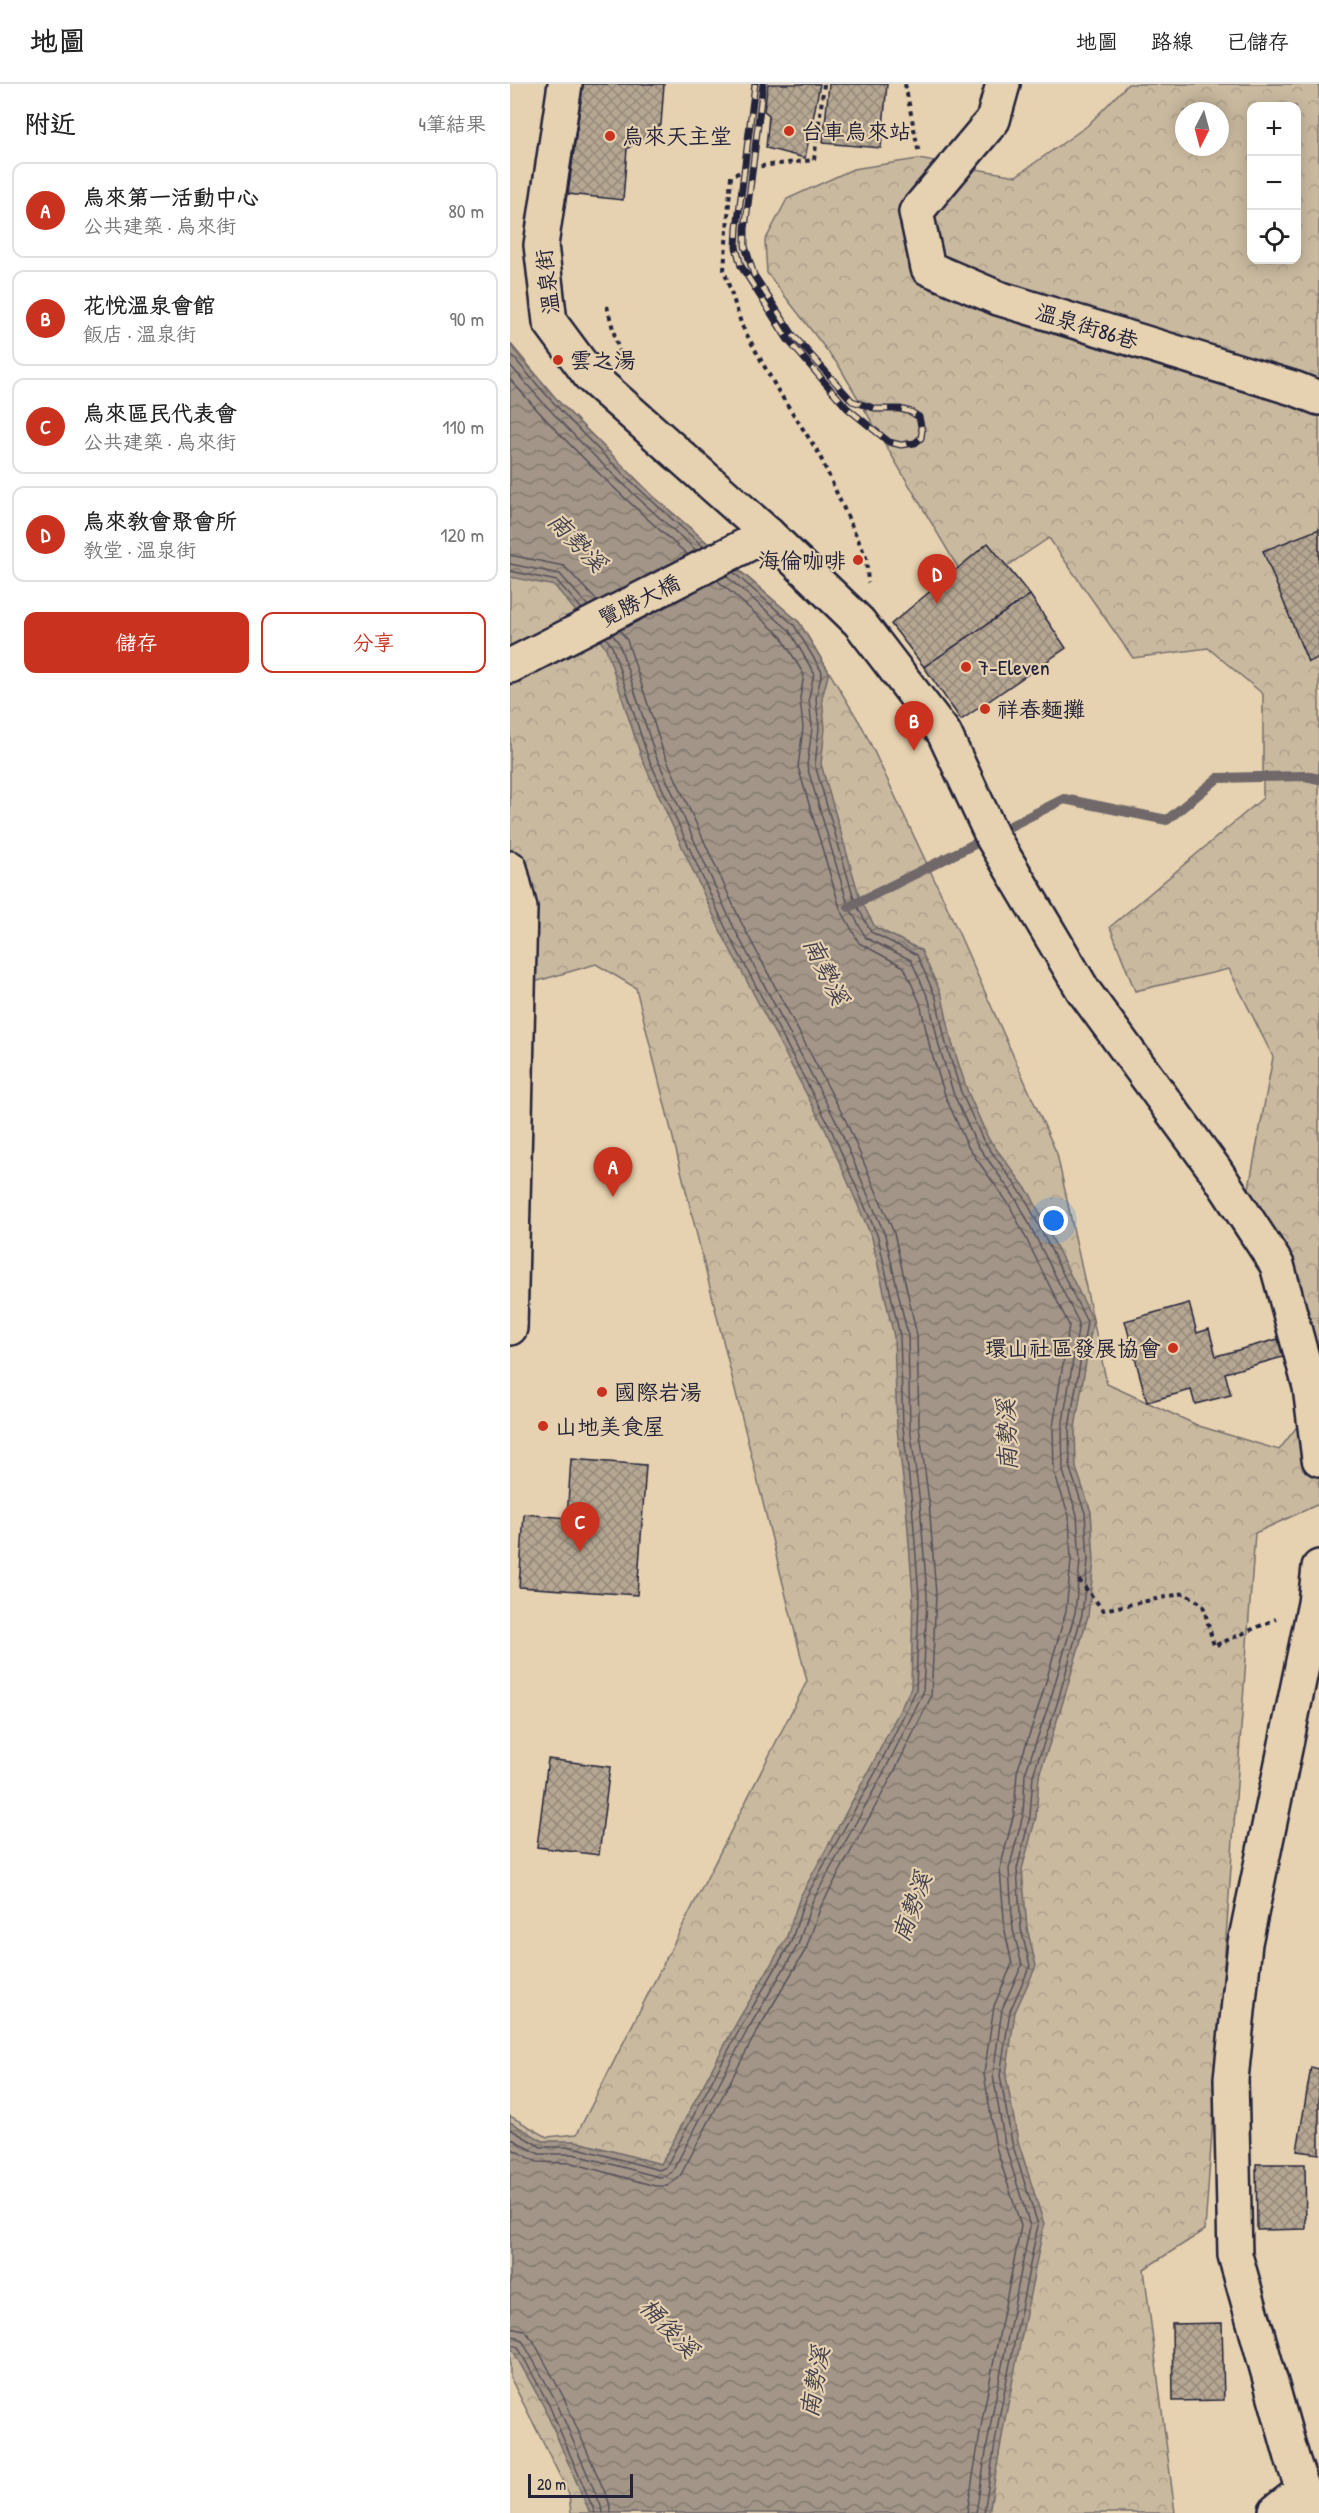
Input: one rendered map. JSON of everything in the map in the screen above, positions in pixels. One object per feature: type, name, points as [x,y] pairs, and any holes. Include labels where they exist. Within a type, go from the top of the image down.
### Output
[{"type":"street","name":"溫泉街","points":[[565,84],[541,245],[550,322],[590,376],[768,534],[859,622],[944,733],[993,838],[1083,990],[1215,1170],[1276,1265],[1310,1387],[1319,1459]]},
{"type":"street","name":"溫泉街86巷","points":[[1003,84],[993,120],[916,212],[928,268],[998,298],[1319,398]]},
{"type":"street","name":"覽勝大橋","points":[[510,666],[768,534]]},
{"type":"street","points":[[510,868],[520,908],[510,1328]]},
{"type":"street","points":[[1276,2513],[1307,2501],[1235,2255],[1231,2079],[1245,1943],[1315,1603],[1319,1567]]},
{"type":"path","points":[[824,84],[814,160],[753,167],[731,176],[724,270],[742,326],[777,389],[818,452],[866,557],[868,581],[859,622]]},
{"type":"path","points":[[905,84],[927,199]]},
{"type":"path","points":[[1079,1580],[1103,1610],[1185,1593],[1203,1605],[1214,1646],[1315,1603]]},
{"type":"green space","points":[[1128,84],[1319,84],[1319,1387],[1244,1215],[1273,1057],[1229,969],[1135,991],[1110,927],[1263,798],[1263,694],[1208,648],[1133,658],[1049,538],[971,590],[839,366],[767,273],[765,241],[787,199],[853,169],[918,159],[1016,176],[1087,126]]},
{"type":"green space","points":[[510,343],[559,402],[653,496],[799,622],[863,728],[944,900],[1057,1154],[1107,1384],[1199,1426],[1279,1450],[1319,1398],[1319,1504],[1255,1533],[1205,2230],[1144,2269],[1175,2513],[571,2513],[569,2494],[510,2377],[510,2116],[547,2137],[577,2134],[807,1681],[636,988],[596,964],[510,989]]},
{"type":"water","points":[[510,345],[559,402],[653,496],[799,622],[829,672],[822,698],[825,728],[821,764],[860,899],[875,927],[921,950],[942,996],[952,1043],[967,1090],[988,1138],[1030,1194],[1093,1320],[1075,1428],[1076,1468],[1091,1512],[1094,1561],[1088,1616],[1039,1776],[1036,1817],[1022,1869],[1027,1928],[1036,1966],[1015,2012],[1006,2076],[1018,2141],[1044,2224],[1005,2419],[989,2513],[590,2513],[544,2407],[510,2345],[510,2122],[543,2141],[575,2141],[661,2164],[737,2022],[786,1939],[800,1897],[911,1688],[913,1596],[897,1428],[894,1337],[872,1238],[826,1131],[721,932],[642,759],[606,648],[555,586],[510,577]]},
{"type":"building","name":"烏來天主堂","points":[[583,84],[664,84],[661,124],[627,149],[623,200],[568,194]]},
{"type":"building","name":"台車烏來站","points":[[768,84],[820,84],[805,158],[766,148],[769,115],[764,111]]},
{"type":"building","points":[[829,84],[887,84],[881,148],[823,143]]},
{"type":"building","points":[[1319,529],[1319,658],[1308,662],[1263,551]]},
{"type":"building","points":[[988,543],[1030,595],[924,667],[891,624]]},
{"type":"building","points":[[1030,595],[1066,648],[961,720],[924,667]]},
{"type":"building","name":"環山社區發展協會","points":[[1189,1303],[1197,1333],[1209,1329],[1216,1356],[1278,1339],[1283,1357],[1225,1373],[1231,1395],[1195,1404],[1191,1390],[1147,1402],[1125,1321]]},
{"type":"building","points":[[571,1459],[646,1465],[637,1595],[519,1587],[524,1514],[567,1518]]},
{"type":"building","points":[[548,1759],[610,1767],[599,1855],[537,1847]]},
{"type":"building","points":[[1311,2067],[1319,2069],[1319,2154],[1297,2151]]},
{"type":"building","points":[[1256,2164],[1305,2164],[1306,2229],[1257,2230]]},
{"type":"building","points":[[1222,2323],[1224,2400],[1173,2401],[1172,2324]]},
{"type":"waterway","points":[[849,907],[1064,799],[1167,820],[1218,778],[1305,776],[1319,779]]},
{"type":"railway","points":[[755,84],[737,228],[736,247],[741,266],[788,340],[847,408],[889,442],[901,445],[915,443],[921,438],[919,417],[900,409],[877,409],[852,401],[793,335],[754,275],[745,246],[745,229],[763,84]]},
{"type":"place","name":"台車烏來站","points":[[789,131]]},
{"type":"place","name":"烏來天主堂","points":[[610,136]]},
{"type":"place","name":"雲之湯","points":[[558,360]]},
{"type":"place","name":"海倫咖啡","points":[[858,560]]},
{"type":"place","name":"烏來教會聚會所","points":[[937,604]]},
{"type":"place","name":"7-Eleven","points":[[966,667]]},
{"type":"place","name":"祥春麵攤","points":[[985,709]]},
{"type":"place","name":"花悅溫泉會館","points":[[914,751]]},
{"type":"place","name":"烏來第一活動中心","points":[[613,1197]]},
{"type":"place","name":"環山社區發展協會","points":[[1173,1348]]},
{"type":"place","name":"國際岩湯","points":[[602,1392]]},
{"type":"place","name":"山地美食屋","points":[[543,1426]]},
{"type":"place","name":"烏來區民代表會","points":[[580,1552]]},
{"type":"water label","name":"南勢溪","points":[[577,542]]},
{"type":"water label","name":"南勢溪","points":[[826,971]]},
{"type":"water label","name":"南勢溪","points":[[1007,1435]]},
{"type":"water label","name":"南勢溪","points":[[912,1907]]},
{"type":"water label","name":"桶後溪","points":[[669,2328]]},
{"type":"water label","name":"南勢溪","points":[[815,2382]]}]
